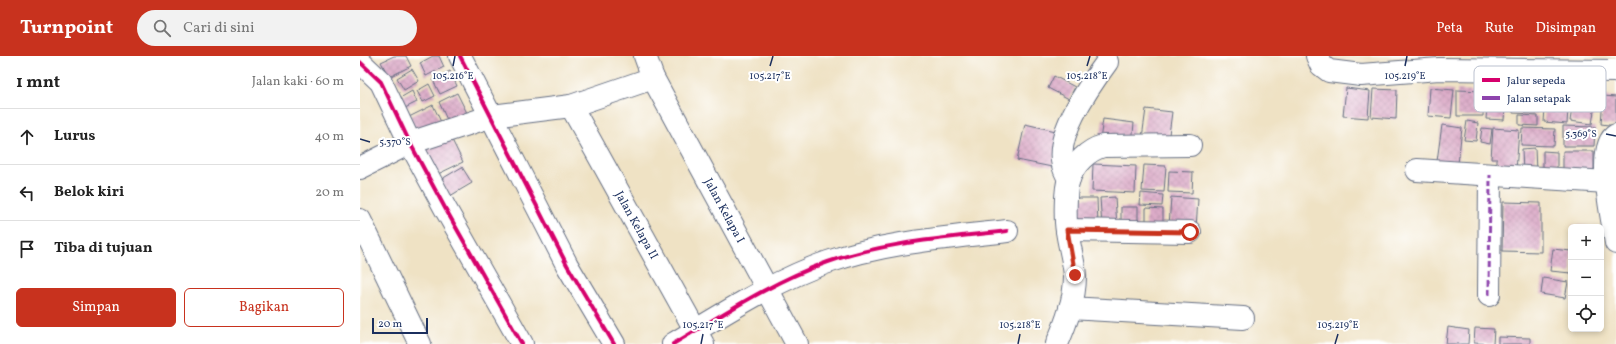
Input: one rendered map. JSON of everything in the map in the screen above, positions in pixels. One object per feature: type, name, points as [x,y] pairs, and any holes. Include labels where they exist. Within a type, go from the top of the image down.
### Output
[{"type":"street","points":[[460,56],[567,265],[614,344]]},
{"type":"street","name":"Jalan Kelapa I","points":[[645,56],[653,78],[797,344]]},
{"type":"street","points":[[1317,56],[1321,65],[1329,71],[1361,75],[1439,62],[1518,66]]},
{"type":"street","points":[[360,62],[381,82],[410,143],[522,344]]},
{"type":"street","points":[[1069,179],[1062,164],[1065,136],[1074,113],[1088,88],[1107,62]]},
{"type":"street","points":[[1606,70],[1616,71]]},
{"type":"street","points":[[360,168],[410,143],[492,116],[571,106],[653,78]]},
{"type":"street","name":"Jalan Kelapa II","points":[[571,106],[699,337]]},
{"type":"street","points":[[1614,137],[1607,149],[1606,160],[1607,182],[1616,243]]},
{"type":"street","points":[[1057,344],[1070,308],[1074,290],[1075,275],[1067,230],[1066,212],[1069,179],[1086,154],[1095,148],[1103,146],[1190,145]]},
{"type":"street","points":[[1417,170],[1607,182]]},
{"type":"street","points":[[1489,295],[1490,175]]},
{"type":"street","points":[[360,220],[420,344]]},
{"type":"street","points":[[1067,230],[1190,232]]},
{"type":"street","points":[[673,344],[699,337],[767,289],[828,262],[900,243],[1007,231]]},
{"type":"street","points":[[1070,308],[1243,318]]},
{"type":"building","points":[[394,56],[406,56],[411,66],[389,77],[381,62]]},
{"type":"building","points":[[433,56],[439,56],[444,67],[426,76],[420,63]]},
{"type":"building","points":[[412,69],[419,81],[404,90],[397,78]]},
{"type":"building","points":[[450,71],[457,86],[440,94],[433,80]]},
{"type":"building","points":[[1054,76],[1075,87],[1069,99],[1048,88]]},
{"type":"building","points":[[429,84],[435,96],[423,102],[417,91]]},
{"type":"building","points":[[1346,88],[1370,91],[1368,118],[1343,116]]},
{"type":"building","points":[[1430,88],[1454,90],[1451,118],[1428,116]]},
{"type":"building","points":[[1373,89],[1397,90],[1396,119],[1371,117]]},
{"type":"building","points":[[1457,90],[1474,91],[1474,112],[1483,112],[1483,116],[1457,116]]},
{"type":"building","points":[[412,91],[417,102],[405,108],[400,98]]},
{"type":"building","points":[[457,93],[467,113],[448,122],[439,102]]},
{"type":"building","points":[[1606,96],[1616,97],[1616,126],[1601,124],[1602,112],[1606,112]]},
{"type":"building","points":[[433,105],[441,122],[417,134],[409,117]]},
{"type":"building","points":[[1146,109],[1172,112],[1168,142],[1142,138]]},
{"type":"building","points":[[1487,112],[1505,112],[1504,120],[1486,119]]},
{"type":"building","points":[[1513,112],[1537,112],[1537,114]]},
{"type":"building","points":[[1545,112],[1568,112],[1567,124],[1544,122]]},
{"type":"building","points":[[1571,112],[1594,112],[1592,124],[1570,121]]},
{"type":"building","points":[[1519,115],[1538,116],[1538,126],[1519,125]]},
{"type":"building","points":[[1103,119],[1134,123],[1132,144],[1100,140]]},
{"type":"building","points":[[1467,121],[1478,123],[1476,141],[1464,140]]},
{"type":"building","points":[[1025,124],[1060,132],[1052,167],[1017,160]]},
{"type":"building","points":[[1442,125],[1462,128],[1458,164],[1437,161]]},
{"type":"building","points":[[1563,126],[1595,127],[1594,146],[1563,146]]},
{"type":"building","points":[[1482,128],[1492,129],[1490,144],[1480,142]]},
{"type":"building","points":[[1493,128],[1519,130],[1516,171],[1497,170],[1497,159],[1491,159]]},
{"type":"building","points":[[1522,128],[1555,129],[1554,146],[1521,145]]},
{"type":"building","points":[[451,138],[463,162],[438,174],[426,150]]},
{"type":"building","points":[[1535,148],[1536,172],[1523,173],[1522,149]]},
{"type":"building","points":[[1543,151],[1557,152],[1557,175],[1543,174]]},
{"type":"building","points":[[1563,151],[1594,151],[1594,178],[1563,178]]},
{"type":"building","points":[[1093,164],[1136,166],[1135,193],[1092,191]]},
{"type":"building","points":[[1144,165],[1166,166],[1164,192],[1142,191]]},
{"type":"building","points":[[462,167],[472,183],[450,196],[440,180]]},
{"type":"building","points":[[1169,171],[1193,172],[1192,193],[1168,192]]},
{"type":"building","points":[[1141,193],[1163,195],[1162,206],[1140,205]]},
{"type":"building","points":[[1115,197],[1117,226],[1102,227],[1100,198]]},
{"type":"building","points":[[1171,197],[1198,199],[1196,228],[1169,226]]},
{"type":"building","points":[[1072,198],[1097,198],[1098,226],[1073,226]]},
{"type":"building","points":[[1503,202],[1541,203],[1541,252],[1502,251]]},
{"type":"building","points":[[1121,207],[1138,207],[1138,228],[1121,228]]},
{"type":"building","points":[[1146,208],[1163,209],[1163,228],[1146,228]]},
{"type":"building","points":[[1553,249],[1568,251],[1568,273],[1550,271]]},
{"type":"building","points":[[1543,278],[1568,282],[1565,298],[1541,294]]},
{"type":"building","points":[[1448,327],[1469,330],[1468,344],[1446,344]]},
{"type":"building","points":[[1475,328],[1494,329],[1493,344],[1474,343]]},
{"type":"building","points":[[1498,337],[1530,338],[1530,344],[1498,344]]},
{"type":"marked path","points":[[1489,295],[1490,175]]},
{"type":"cycle path","points":[[460,56],[567,265],[614,344]]},
{"type":"cycle path","points":[[360,62],[381,82],[410,143],[522,344]]},
{"type":"cycle path","points":[[673,344],[729,310],[768,289],[787,279],[828,262],[850,255],[894,245],[1007,231]]},
{"type":"route","points":[[1075,275],[1067,230],[1190,232]]}]
